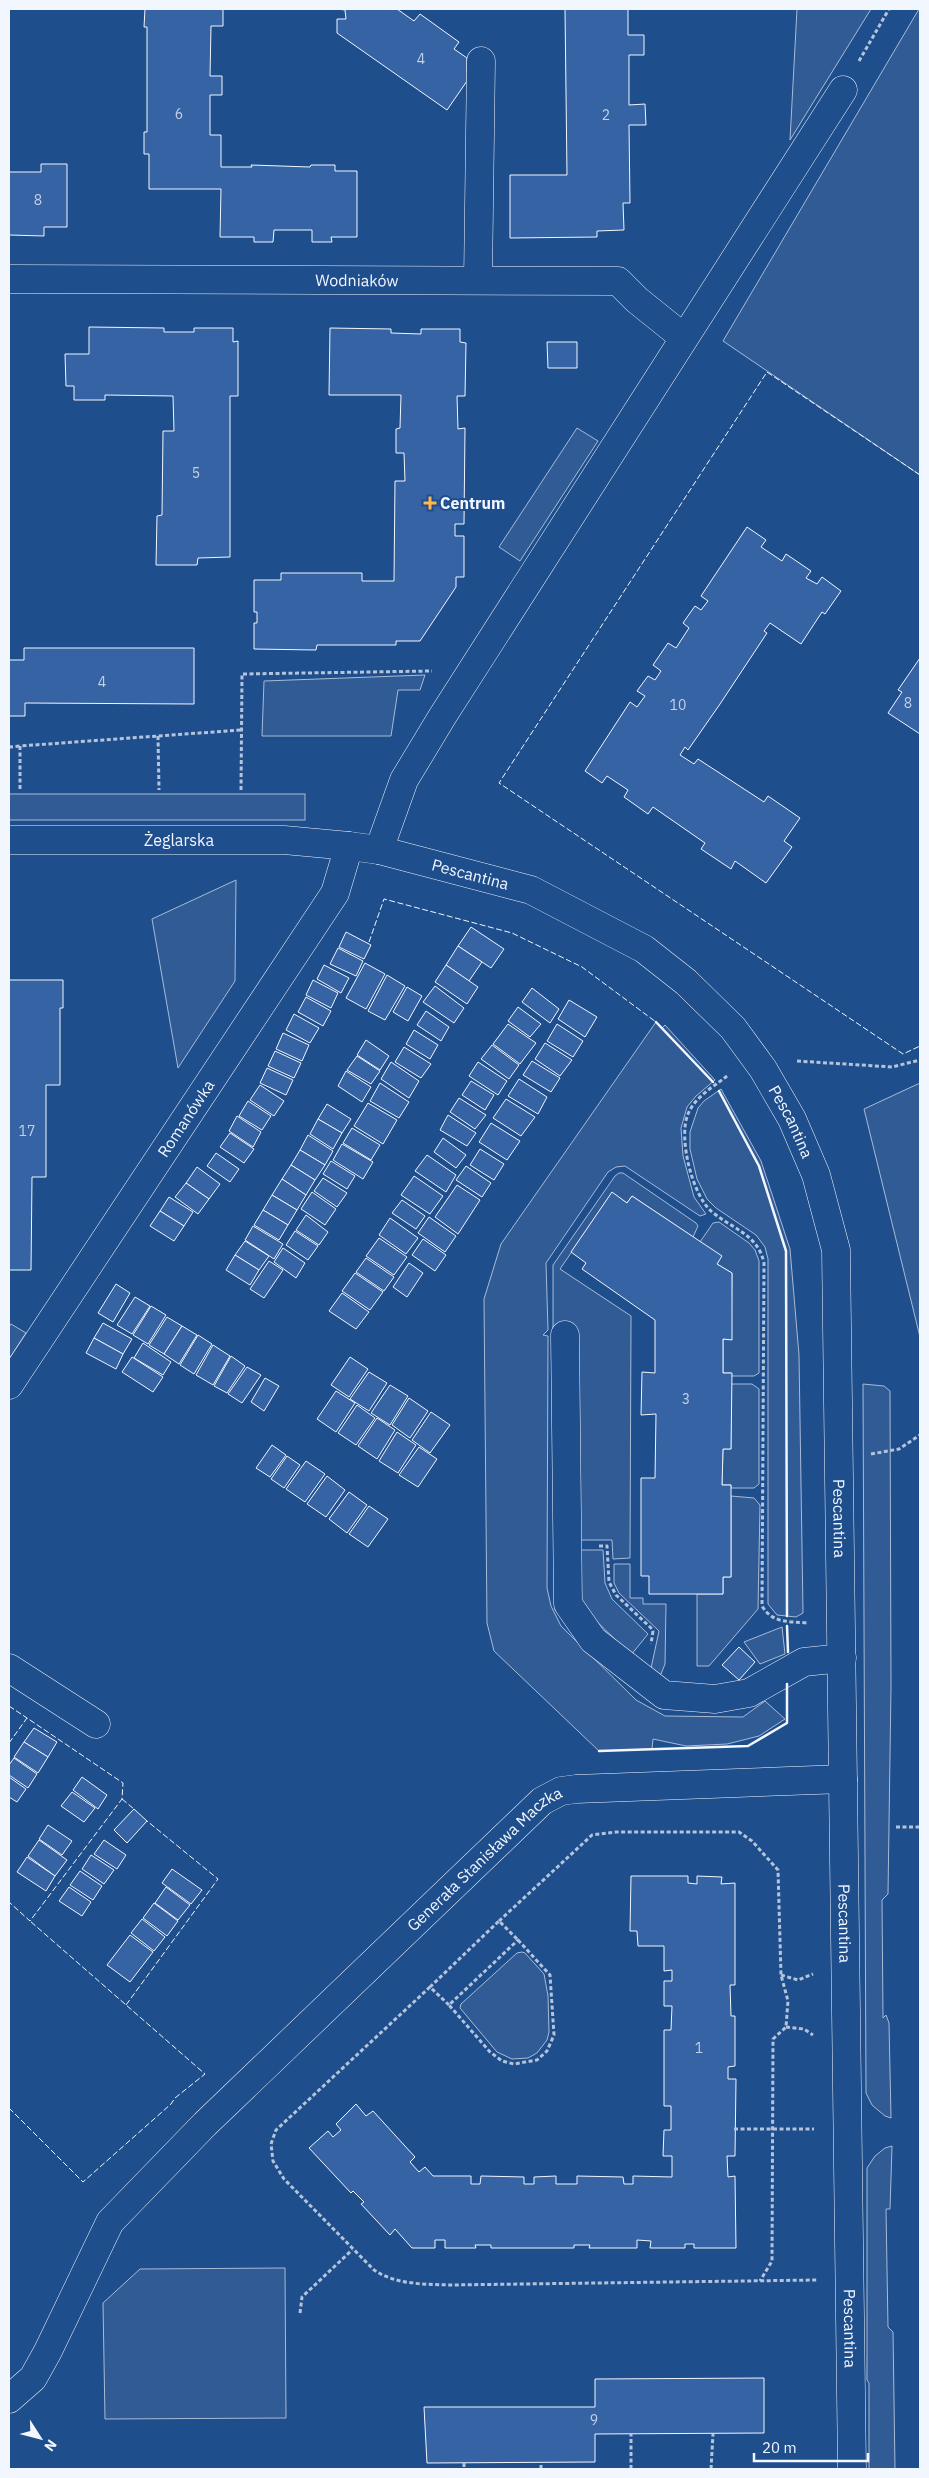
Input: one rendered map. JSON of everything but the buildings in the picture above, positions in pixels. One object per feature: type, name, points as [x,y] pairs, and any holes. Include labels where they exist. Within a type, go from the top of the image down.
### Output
[{"type":"street","points":[[478,280],[480,61]]},
{"type":"street","points":[[379,850],[404,780],[437,725],[683,337],[843,90]]},
{"type":"street","name":"Wodniaków","points":[[9,279],[618,281],[637,300],[683,337]]},
{"type":"street","name":"Żeglarska","points":[[9,840],[284,840],[349,846]]},
{"type":"street","name":"Pescantina","points":[[349,846],[379,850],[531,890],[644,949],[686,982],[733,1028],[763,1069],[792,1119],[816,1175],[836,1250],[840,1428],[838,1459],[852,2469]]},
{"type":"street","name":"Romanówka","points":[[9,1385],[335,892],[349,846]]},
{"type":"street","points":[[565,1335],[568,1604],[593,1640],[664,1696],[715,1699],[748,1693],[804,1662],[842,1658]]},
{"type":"street","points":[[9,1668],[96,1724]]},
{"type":"street","name":"Generała Stanisława Maczka","points":[[9,2399],[33,2378],[48,2351],[110,2222],[204,2124],[542,1800],[561,1791],[576,1789],[843,1779]]},
{"type":"path","points":[[843,90],[889,9]]},
{"type":"path","points":[[241,790],[242,674],[437,671]]},
{"type":"path","points":[[9,747],[241,730]]},
{"type":"path","points":[[158,736],[159,790]]},
{"type":"path","points":[[20,746],[20,789]]},
{"type":"path","points":[[790,1061],[892,1067],[920,1060]]},
{"type":"path","points":[[727,1076],[701,1096],[688,1114],[684,1133],[692,1179],[699,1197],[711,1211],[752,1238],[762,1250],[764,1263],[762,1606],[767,1614],[777,1621],[813,1623]]},
{"type":"path","points":[[838,1459],[899,1449],[920,1435]]},
{"type":"path","points":[[567,1544],[608,1546],[609,1582],[616,1595],[653,1631],[653,1639],[641,1678]]},
{"type":"path","points":[[896,1827],[920,1827]]},
{"type":"path","points":[[760,2281],[772,2261],[773,2039],[786,2027],[788,2001],[781,1975],[778,1870],[752,1840],[739,1832],[616,1832],[592,1835],[293,2113],[276,2130],[271,2144],[273,2162],[284,2178],[352,2250],[374,2270],[387,2278],[409,2283],[450,2285],[760,2281],[820,2280]]},
{"type":"path","points":[[430,1987],[449,2005],[490,2052],[502,2061],[514,2064],[537,2060],[547,2051],[554,2035],[550,1975],[499,1921]]},
{"type":"path","points":[[449,2005],[518,1940]]},
{"type":"path","points":[[781,1975],[798,1980],[814,1974]]},
{"type":"path","points":[[786,2027],[804,2029],[815,2036]]},
{"type":"path","points":[[734,2128],[817,2129]]},
{"type":"path","points":[[300,2313],[302,2297],[352,2250]]},
{"type":"path","points":[[631,2434],[631,2469]]},
{"type":"path","points":[[711,2469],[713,2434]]},
{"type":"path","points":[[540,2469],[541,2462]]},
{"type":"path","points":[[464,2463],[464,2469]]},
{"type":"shaded area","points":[[797,9],[871,9],[790,140]]},
{"type":"shaded area","points":[[920,9],[920,475],[723,341]]},
{"type":"shaded area","points":[[577,428],[598,441],[520,561],[499,547]]},
{"type":"shaded area","points":[[425,675],[420,690],[398,690],[391,736],[262,736],[264,681]]},
{"type":"shaded area","points":[[9,794],[305,794],[305,820],[9,820]]},
{"type":"shaded area","points":[[236,880],[235,981],[178,1068],[152,919]]},
{"type":"shaded area","points":[[656,1022],[662,1028],[665,1025],[715,1080],[696,1096],[687,1107],[681,1128],[683,1156],[694,1197],[706,1214],[700,1216],[625,1166],[616,1167],[608,1172],[546,1263],[548,1330],[543,1335],[548,1336],[547,1588],[551,1606],[561,1626],[636,1700],[665,1716],[743,1717],[765,1701],[785,1719],[759,1736],[727,1744],[686,1746],[653,1739],[652,1749],[599,1751],[494,1651],[487,1623],[484,1299],[501,1244]]},
{"type":"shaded area","points":[[920,1083],[920,1337],[864,1109]]},
{"type":"shaded area","points":[[721,1089],[761,1161],[790,1249],[799,1355],[803,1613],[796,1617],[777,1615],[768,1604],[768,1259],[765,1247],[756,1235],[716,1208],[707,1199],[697,1179],[690,1149],[690,1132],[698,1108],[704,1101]]},
{"type":"shaded area","points":[[623,1173],[698,1226],[693,1237],[632,1196],[627,1203],[612,1193],[560,1269],[631,1316],[630,1558],[613,1559],[612,1540],[576,1540],[553,1331],[553,1265],[615,1176]]},
{"type":"shaded area","points":[[719,1222],[749,1243],[755,1250],[759,1261],[759,1373],[754,1376],[731,1376],[731,1373],[723,1373],[723,1339],[731,1339],[732,1273],[717,1264],[700,1242],[713,1223]]},
{"type":"shaded area","points":[[11,1324],[26,1333],[9,1359],[9,1327]]},
{"type":"shaded area","points":[[731,1384],[752,1384],[759,1389],[759,1484],[754,1488],[731,1488],[731,1485],[722,1485],[723,1449],[731,1449]]},
{"type":"shaded area","points":[[863,1384],[884,1386],[890,1391],[891,1686],[888,1894],[882,1900],[883,2018],[886,2015],[889,2023],[891,2118],[885,2116],[872,2105],[866,2093]]},
{"type":"shaded area","points":[[731,1496],[754,1498],[760,1505],[758,1609],[709,1666],[697,1666],[697,1594],[723,1594],[723,1577],[731,1577]]},
{"type":"shaded area","points":[[575,1550],[603,1550],[605,1583],[612,1599],[648,1634],[631,1655],[583,1608],[577,1590]]},
{"type":"shaded area","points":[[614,1564],[630,1564],[630,1598],[643,1598],[643,1604],[666,1604],[665,1664],[661,1674],[657,1676],[650,1673],[659,1631],[619,1593],[614,1583]]},
{"type":"shaded area","points":[[782,1627],[785,1654],[760,1664],[744,1642]]},
{"type":"shaded area","points":[[522,1952],[544,1974],[548,1996],[549,2032],[547,2040],[537,2053],[528,2058],[512,2059],[497,2052],[460,2008],[461,2004],[517,1953]]},
{"type":"shaded area","points":[[892,2146],[890,2209],[886,2209],[888,2327],[893,2332],[895,2469],[869,2469],[867,2168],[875,2156],[885,2148]]},
{"type":"shaded area","points":[[285,2268],[286,2418],[105,2419],[103,2303],[140,2269]]},
{"type":"fence","points":[[920,475],[767,372],[499,783],[903,1054],[920,1046]]},
{"type":"fence","points":[[369,942],[384,899],[512,933],[582,967],[656,1022]]},
{"type":"fence","points":[[9,1706],[27,1718]]},
{"type":"fence","points":[[9,1743],[27,1718],[123,1783],[122,1799],[30,1921],[9,1902]]},
{"type":"fence","points":[[122,1799],[134,1809]]},
{"type":"fence","points":[[126,2005],[218,1879],[147,1821]]},
{"type":"fence","points":[[9,2108],[83,2182],[171,2104],[175,2098],[205,2074],[30,1921]]},
{"type":"wall","points":[[656,1022],[713,1082]]},
{"type":"wall","points":[[719,1091],[759,1166],[786,1251],[787,1616]]},
{"type":"wall","points":[[787,1626],[788,1652]]},
{"type":"wall","points":[[599,1751],[748,1746],[787,1723],[787,1684]]},
{"type":"place","name":"Centrum","points":[[430,503]]}]
